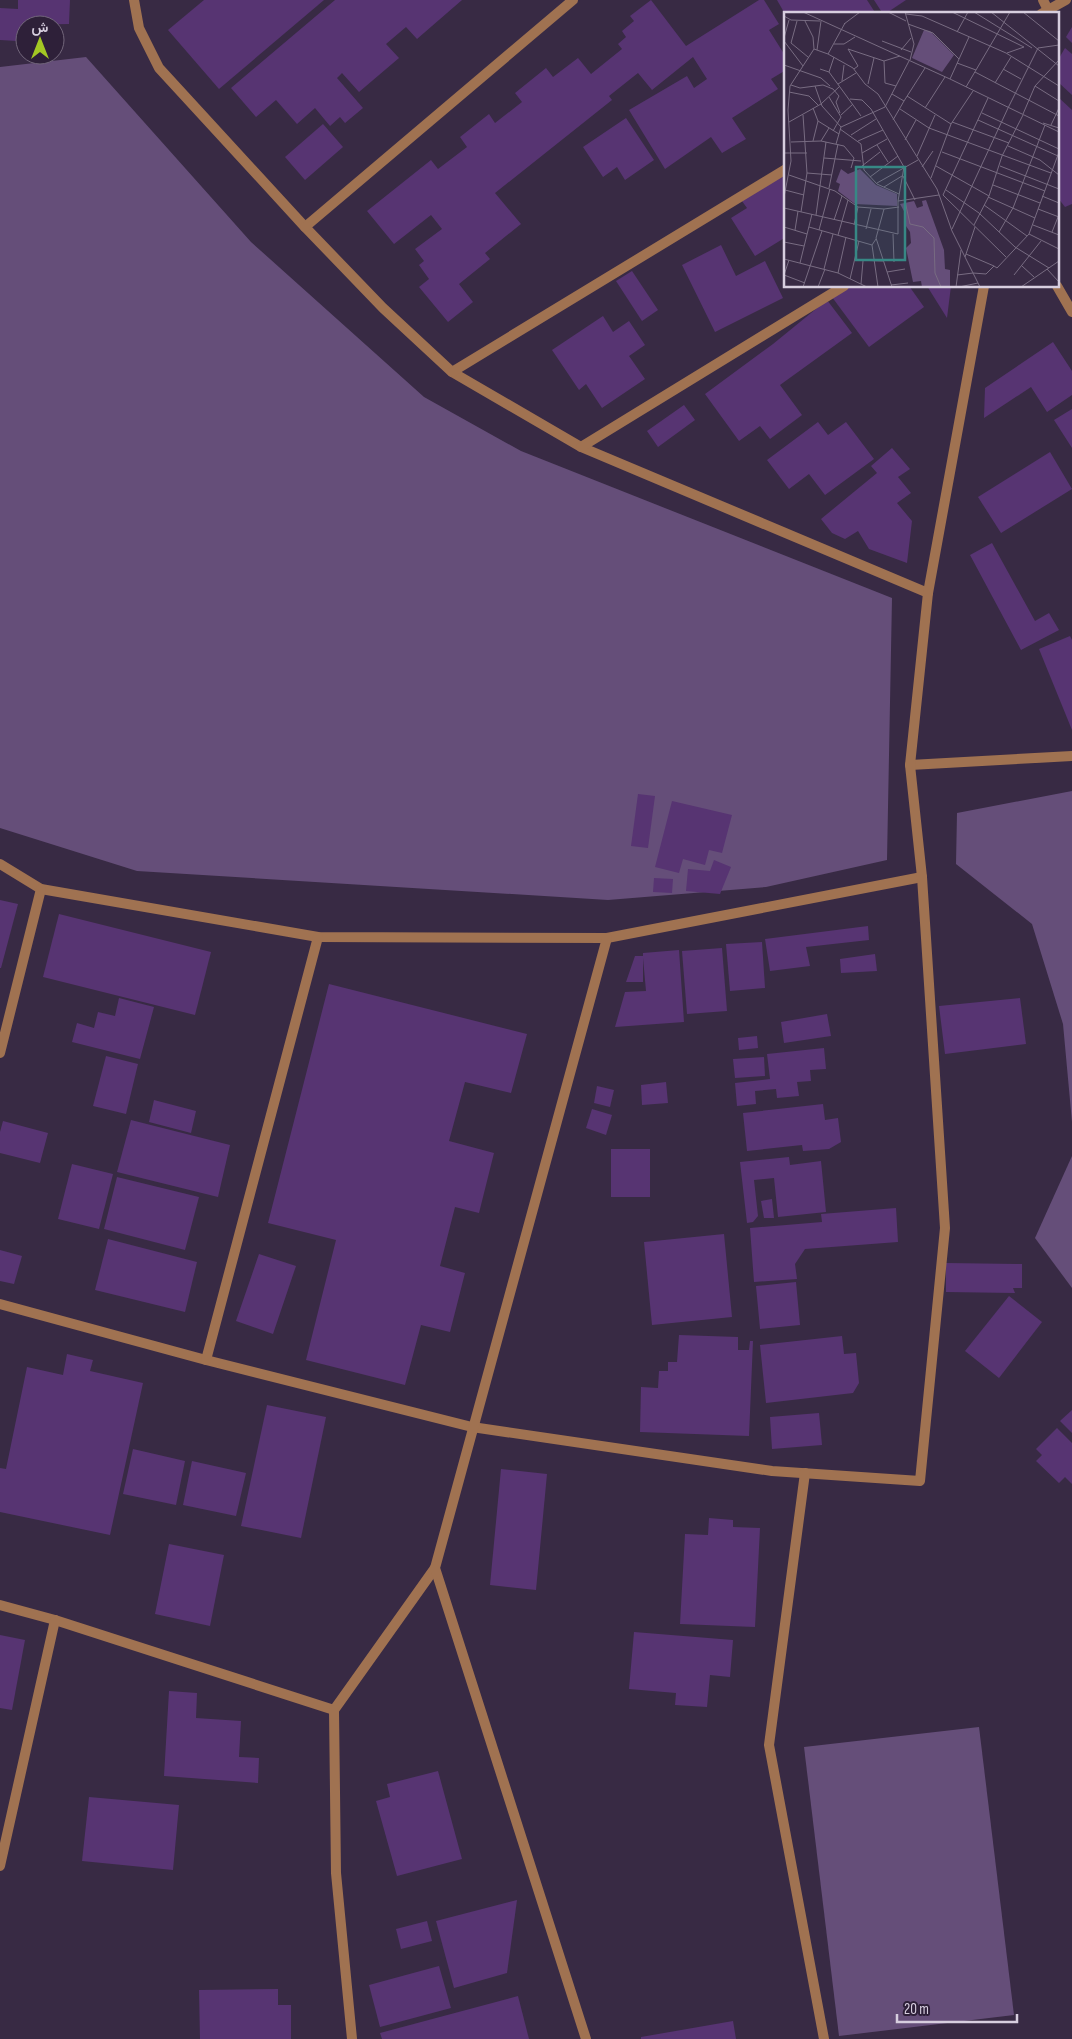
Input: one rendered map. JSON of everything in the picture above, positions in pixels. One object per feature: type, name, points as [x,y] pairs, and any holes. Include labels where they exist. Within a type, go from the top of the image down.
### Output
[{"type":"street","points":[[134,0],[139,28],[158,68],[305,227],[383,308],[452,372],[581,447],[928,593]]},
{"type":"street","points":[[305,227],[573,0]]},
{"type":"street","points":[[1043,0],[1046,12],[1066,0]]},
{"type":"street","points":[[452,372],[784,170]]},
{"type":"street","points":[[581,447],[841,288]]},
{"type":"street","points":[[0,1304],[206,1360],[472,1427],[772,1471],[920,1481],[945,1228],[922,878],[910,765],[928,593],[984,288]]},
{"type":"street","points":[[1058,288],[1072,312]]},
{"type":"street","points":[[910,765],[1072,759]]},
{"type":"street","points":[[0,864],[41,890],[318,937],[607,938],[922,878]]},
{"type":"street","points":[[0,1053],[41,890]]},
{"type":"street","points":[[206,1360],[318,937]]},
{"type":"street","points":[[352,2039],[336,1873],[334,1710],[435,1568],[607,938]]},
{"type":"street","points":[[805,1473],[769,1745],[824,2039]]},
{"type":"street","points":[[435,1568],[586,2039]]},
{"type":"street","points":[[0,1605],[55,1620],[334,1710]]},
{"type":"street","points":[[0,1866],[55,1620]]},
{"type":"shaded area","points":[[86,57],[251,242],[424,397],[521,451],[892,598],[887,860],[766,887],[608,900],[137,871],[0,828],[0,67],[65,65],[65,59]]},
{"type":"shaded area","points":[[1072,791],[1072,1122],[1063,1024],[1032,924],[956,864],[957,813]]},
{"type":"shaded area","points":[[1072,1156],[1072,1288],[1035,1238]]},
{"type":"shaded area","points":[[979,1727],[1014,2015],[839,2036],[804,1747]]},
{"type":"building","points":[[18,0],[70,0],[69,24],[65,24],[65,15],[15,15],[15,41],[0,40],[0,8],[18,9]]},
{"type":"building","points":[[204,0],[324,0],[219,89],[168,30]]},
{"type":"building","points":[[335,0],[462,0],[417,39],[406,27],[386,44],[399,58],[359,92],[342,73],[337,78],[363,108],[345,123],[340,117],[330,126],[315,108],[297,124],[276,100],[256,117],[231,88]]},
{"type":"building","points":[[651,0],[686,46],[759,0],[764,0],[779,24],[769,30],[784,54],[784,71],[771,79],[778,89],[732,118],[746,139],[722,153],[711,137],[665,169],[629,110],[687,76],[694,88],[707,79],[693,57],[652,90],[638,73],[609,96],[612,100],[495,193],[521,224],[485,253],[490,259],[459,284],[473,302],[448,322],[419,287],[429,279],[419,265],[424,261],[415,249],[442,229],[431,215],[394,244],[367,211],[431,160],[438,169],[467,147],[460,137],[489,114],[495,123],[522,102],[515,93],[546,68],[553,77],[578,58],[591,74],[622,49],[618,44],[626,37],[622,31],[634,21],[630,16]]},
{"type":"building","points":[[777,0],[867,0],[875,12],[784,12]]},
{"type":"building","points":[[874,0],[906,0],[888,12],[882,12]]},
{"type":"building","points":[[1072,27],[1072,43],[1066,37]]},
{"type":"building","points":[[1065,48],[1072,54],[1072,95],[1060,84],[1060,57]]},
{"type":"building","points":[[1060,99],[1072,110],[1072,204],[1065,207],[1060,201]]},
{"type":"building","points":[[626,118],[654,160],[625,180],[617,167],[603,177],[583,147]]},
{"type":"building","points":[[323,124],[343,147],[305,180],[285,157]]},
{"type":"building","points":[[784,169],[784,238],[755,256],[731,218],[747,208],[739,197]]},
{"type":"building","points":[[721,245],[736,276],[765,261],[783,298],[715,332],[682,265]]},
{"type":"building","points":[[632,271],[658,310],[642,321],[616,281]]},
{"type":"building","points":[[835,288],[910,288],[924,307],[869,347],[829,293]]},
{"type":"building","points":[[928,288],[951,288],[947,318]]},
{"type":"building","points":[[827,300],[852,333],[780,385],[802,415],[770,439],[760,426],[739,441],[705,394],[773,344]]},
{"type":"building","points":[[603,316],[613,332],[629,321],[645,345],[629,356],[645,379],[602,408],[586,384],[579,390],[552,350]]},
{"type":"building","points":[[1053,342],[1072,371],[1072,395],[1047,412],[1031,387],[984,418],[985,388]]},
{"type":"building","points":[[684,405],[695,420],[658,447],[647,431]]},
{"type":"building","points":[[1072,409],[1072,448],[1054,420]]},
{"type":"building","points":[[818,422],[828,435],[846,422],[874,459],[825,495],[809,474],[789,489],[767,460]]},
{"type":"building","points":[[892,448],[910,469],[898,477],[911,493],[897,503],[912,521],[907,563],[869,549],[858,531],[845,539],[832,533],[821,519],[877,473],[871,466]]},
{"type":"building","points":[[1050,452],[1072,489],[1001,533],[978,497]]},
{"type":"building","points":[[992,543],[1035,621],[1049,613],[1059,630],[1021,650],[970,555]]},
{"type":"building","points":[[1070,636],[1072,640],[1072,730],[1039,649]]},
{"type":"building","points":[[638,794],[655,796],[648,848],[631,846]]},
{"type":"building","points":[[672,801],[732,815],[722,853],[709,850],[705,865],[683,859],[679,873],[655,867]]},
{"type":"building","points":[[714,860],[731,867],[720,894],[686,891],[688,869],[710,871]]},
{"type":"building","points":[[654,878],[673,879],[672,893],[653,892]]},
{"type":"building","points":[[0,900],[18,904],[1,968],[0,968]]},
{"type":"building","points":[[59,914],[211,952],[195,1015],[43,977]]},
{"type":"building","points":[[868,926],[869,940],[806,947],[810,966],[770,971],[765,939]]},
{"type":"building","points":[[762,942],[765,988],[730,991],[726,944]]},
{"type":"building","points":[[722,948],[727,1011],[687,1014],[682,951]]},
{"type":"building","points":[[679,950],[684,1022],[615,1027],[625,992],[646,991],[643,958],[643,982],[626,982],[635,956],[643,956],[643,953]]},
{"type":"building","points":[[875,954],[877,971],[841,973],[840,959]]},
{"type":"building","points":[[329,984],[527,1034],[511,1093],[465,1082],[449,1141],[494,1153],[479,1213],[455,1207],[440,1266],[465,1273],[450,1332],[421,1325],[405,1385],[306,1360],[336,1240],[268,1223]]},
{"type":"building","points":[[119,998],[154,1007],[140,1059],[72,1042],[77,1023],[94,1028],[98,1012],[115,1016]]},
{"type":"building","points":[[1020,998],[1026,1044],[945,1054],[939,1006]]},
{"type":"building","points":[[827,1014],[831,1036],[784,1043],[781,1022]]},
{"type":"building","points":[[757,1036],[758,1048],[739,1050],[738,1038]]},
{"type":"building","points":[[824,1048],[826,1069],[810,1070],[811,1081],[797,1082],[799,1096],[777,1098],[776,1089],[755,1091],[756,1104],[737,1106],[735,1083],[770,1079],[767,1054]]},
{"type":"building","points":[[106,1056],[138,1064],[126,1114],[93,1106]]},
{"type":"building","points":[[764,1057],[765,1076],[735,1078],[733,1059]]},
{"type":"building","points":[[666,1082],[668,1103],[642,1105],[641,1085]]},
{"type":"building","points":[[597,1086],[614,1090],[610,1107],[594,1103]]},
{"type":"building","points":[[154,1100],[196,1111],[191,1133],[149,1122]]},
{"type":"building","points":[[823,1104],[825,1120],[838,1118],[841,1142],[829,1149],[803,1151],[802,1145],[747,1151],[743,1113]]},
{"type":"building","points":[[592,1109],[612,1115],[606,1135],[586,1128]]},
{"type":"building","points":[[131,1120],[230,1145],[218,1197],[117,1172]]},
{"type":"building","points":[[3,1121],[48,1133],[40,1163],[0,1153],[0,1132]]},
{"type":"building","points":[[611,1149],[650,1149],[650,1197],[611,1197]]},
{"type":"building","points":[[789,1157],[790,1165],[821,1161],[826,1212],[778,1217],[774,1178],[754,1180],[758,1216],[753,1222],[747,1223],[740,1162]]},
{"type":"building","points":[[72,1164],[113,1174],[99,1229],[58,1219]]},
{"type":"building","points":[[117,1177],[199,1197],[185,1250],[104,1229]]},
{"type":"building","points":[[772,1199],[774,1218],[764,1218],[761,1201]]},
{"type":"building","points":[[896,1208],[898,1242],[805,1249],[795,1264],[797,1279],[754,1282],[750,1228],[822,1222],[821,1214]]},
{"type":"building","points":[[724,1234],[732,1317],[652,1325],[644,1242]]},
{"type":"building","points":[[108,1239],[197,1262],[185,1312],[95,1290]]},
{"type":"building","points":[[0,1250],[22,1256],[14,1284],[0,1281]]},
{"type":"building","points":[[259,1254],[296,1266],[273,1334],[236,1321]]},
{"type":"building","points":[[946,1263],[1022,1264],[1022,1288],[1013,1288],[1015,1293],[946,1292]]},
{"type":"building","points":[[796,1282],[800,1325],[760,1329],[756,1286]]},
{"type":"building","points":[[1009,1296],[1042,1322],[999,1378],[965,1351]]},
{"type":"building","points":[[679,1335],[738,1337],[738,1350],[749,1350],[750,1341],[753,1341],[749,1436],[640,1432],[641,1387],[658,1388],[659,1371],[668,1371],[668,1362],[677,1362]]},
{"type":"building","points":[[842,1336],[844,1354],[856,1353],[859,1383],[853,1393],[766,1403],[760,1345]]},
{"type":"building","points":[[67,1354],[93,1360],[90,1371],[143,1383],[110,1535],[0,1512],[0,1468],[6,1469],[27,1367],[63,1375]]},
{"type":"building","points":[[267,1405],[326,1417],[301,1538],[241,1526]]},
{"type":"building","points":[[1072,1410],[1072,1433],[1060,1421]]},
{"type":"building","points":[[819,1413],[822,1445],[772,1449],[770,1417]]},
{"type":"building","points":[[1057,1428],[1072,1443],[1072,1484],[1065,1477],[1059,1483],[1036,1461],[1042,1455],[1036,1449]]},
{"type":"building","points":[[133,1449],[185,1461],[176,1505],[123,1494]]},
{"type":"building","points":[[192,1461],[246,1473],[236,1516],[183,1505]]},
{"type":"building","points":[[501,1469],[547,1474],[536,1590],[490,1585]]},
{"type":"building","points":[[709,1518],[733,1520],[733,1527],[760,1528],[755,1627],[680,1624],[685,1534],[708,1535]]},
{"type":"building","points":[[169,1544],[224,1555],[210,1626],[155,1614]]},
{"type":"building","points":[[634,1632],[733,1640],[730,1677],[710,1675],[707,1707],[675,1705],[676,1693],[629,1689]]},
{"type":"building","points":[[0,1635],[25,1640],[12,1710],[0,1708]]},
{"type":"building","points":[[169,1691],[197,1693],[196,1718],[241,1721],[239,1757],[259,1758],[258,1783],[164,1776]]},
{"type":"building","points":[[438,1771],[462,1859],[397,1876],[376,1801],[390,1797],[387,1784]]},
{"type":"building","points":[[89,1797],[179,1805],[173,1870],[82,1861]]},
{"type":"building","points":[[517,1900],[507,1973],[454,1988],[436,1921]]},
{"type":"building","points":[[427,1921],[432,1941],[401,1949],[396,1929]]},
{"type":"building","points":[[439,1966],[451,2008],[380,2027],[369,1985]]},
{"type":"building","points":[[278,1989],[278,2005],[291,2005],[291,2039],[200,2039],[199,1990]]},
{"type":"building","points":[[518,1996],[529,2039],[382,2039],[380,2033]]},
{"type":"building","points":[[733,2021],[736,2039],[641,2039],[641,2037]]}]
